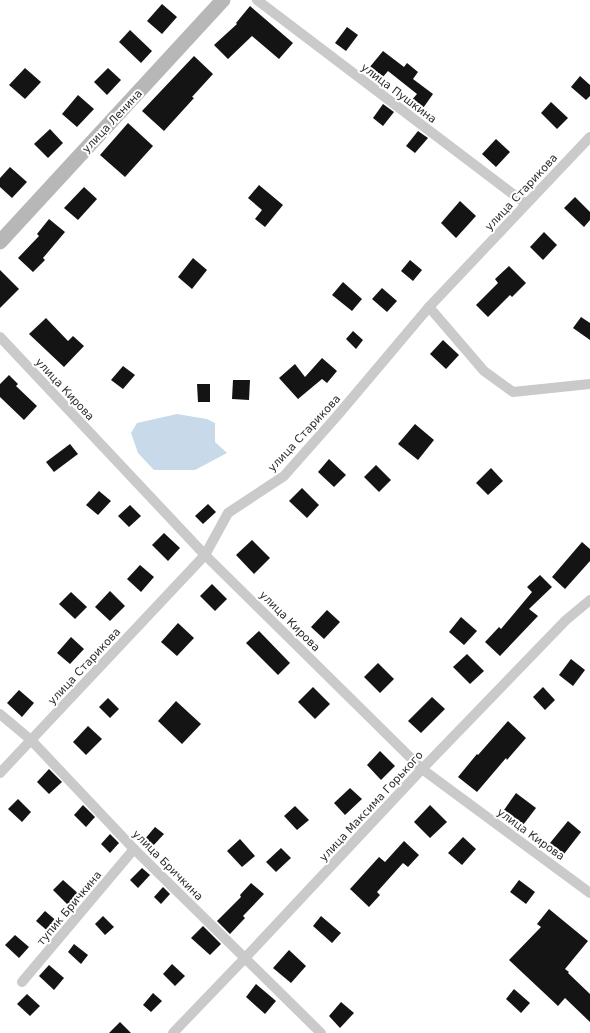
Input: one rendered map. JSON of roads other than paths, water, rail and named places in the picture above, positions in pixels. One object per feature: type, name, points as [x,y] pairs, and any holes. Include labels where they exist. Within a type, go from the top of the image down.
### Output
[{"type":"street","name":"улица Ленина","points":[[0,242],[223,0]]},
{"type":"street","name":"улица Пушкина","points":[[257,0],[526,204]]},
{"type":"street","name":"улица Старикова","points":[[0,773],[206,555],[228,513],[284,476],[429,307],[590,137]]},
{"type":"street","points":[[429,307],[484,371],[513,392],[590,384]]},
{"type":"street","name":"улица Кирова","points":[[0,337],[206,555],[422,768],[590,893]]},
{"type":"street","name":"улица Максима Горького","points":[[173,1033],[422,768],[566,620],[590,600]]},
{"type":"street","name":"улица Бричкина","points":[[0,714],[31,740],[134,849],[321,1033]]},
{"type":"street","name":"тупик Бричкина","points":[[22,982],[134,849]]},
{"type":"water","points":[[177,414],[207,419],[215,423],[215,442],[227,453],[195,470],[154,470],[138,453],[131,433],[137,423]]}]
